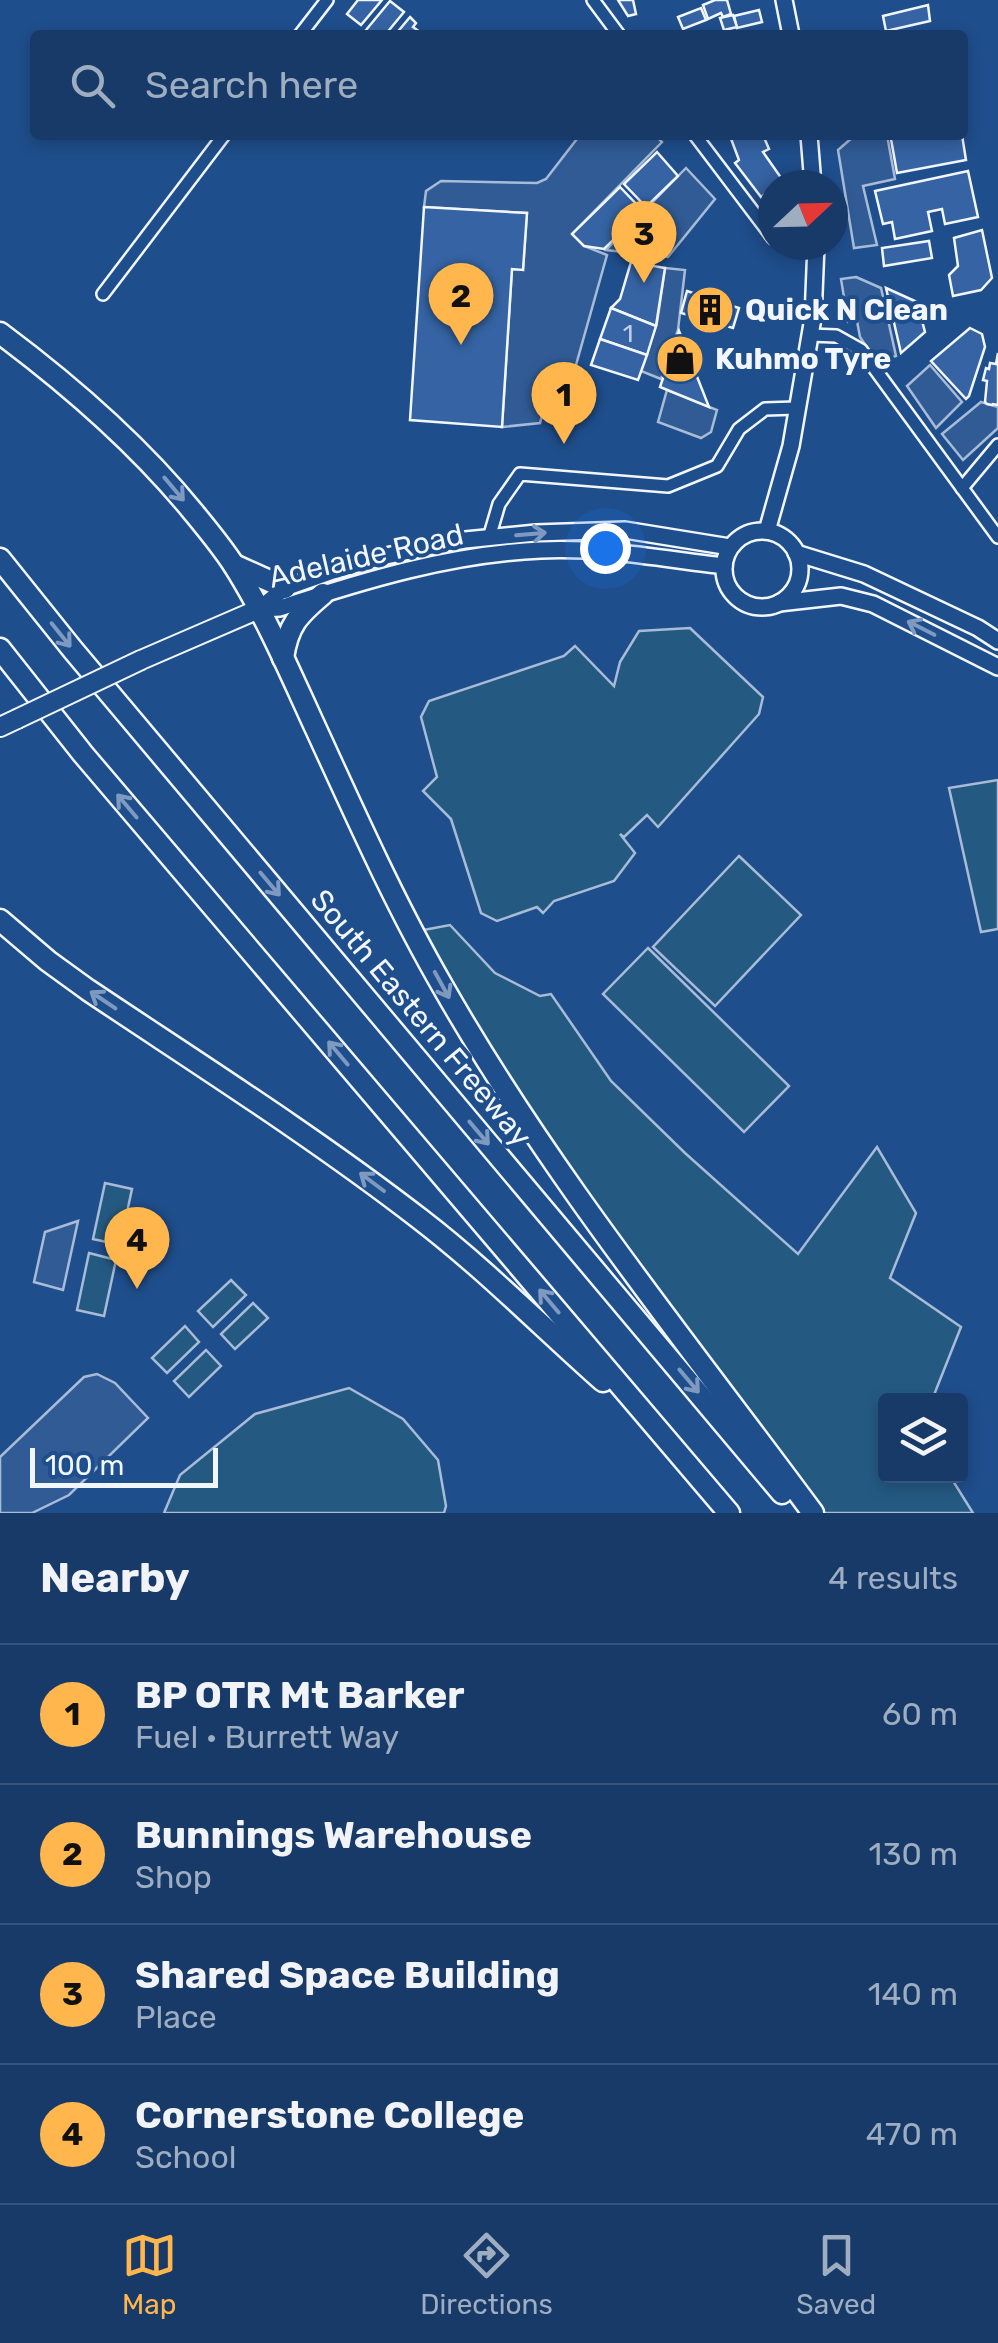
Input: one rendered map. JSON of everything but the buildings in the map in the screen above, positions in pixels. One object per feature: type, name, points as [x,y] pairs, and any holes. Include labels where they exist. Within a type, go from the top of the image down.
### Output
[{"type":"highway","points":[[0,333],[133,444],[168,481],[234,565],[283,658],[396,899],[474,1040],[596,1221],[813,1513]]},
{"type":"highway","name":"South Eastern Freeway","points":[[0,559],[800,1513]]},
{"type":"highway","points":[[234,565],[286,588]]},
{"type":"highway","points":[[283,658],[292,624],[323,594]]},
{"type":"highway","points":[[0,649],[82,754],[729,1513]]},
{"type":"highway","points":[[0,920],[48,962],[340,1158],[424,1222],[658,1428]]},
{"type":"main road","points":[[784,0],[791,30]]},
{"type":"main road","points":[[809,140],[812,170]]},
{"type":"main road","points":[[767,532],[791,446],[810,335],[815,260]]},
{"type":"main road","name":"Adelaide Road","points":[[9,723],[259,609],[286,588],[377,558],[489,538],[625,530],[730,547]]},
{"type":"main road","points":[[779,603],[795,587],[800,564],[796,553],[779,535],[746,534],[730,547],[724,566],[724,578],[736,598],[757,607],[841,596],[873,604],[998,668]]},
{"type":"main road","name":"Adelaide Road","points":[[259,609],[280,608],[401,571],[541,550],[605,552],[724,566]]},
{"type":"main road","points":[[796,553],[864,574],[998,640]]},
{"type":"street","points":[[304,30],[327,0]]},
{"type":"street","points":[[593,0],[616,30]]},
{"type":"street","points":[[104,294],[220,140]]},
{"type":"street","points":[[699,140],[758,218]]},
{"type":"street","points":[[810,335],[836,336],[861,350],[998,537]]},
{"type":"street","points":[[489,538],[499,504],[520,474],[668,486],[717,466],[739,429],[765,409],[797,408]]},
{"type":"street","points":[[962,488],[998,445]]},
{"type":"shaded area","points":[[576,140],[662,142],[573,233],[584,246],[607,255],[572,379],[553,376],[540,423],[502,427],[512,269],[523,270],[527,213],[424,207],[426,191],[441,181],[537,183],[546,179]]},
{"type":"shaded area","points":[[850,140],[888,140],[895,179],[863,186],[877,245],[854,248],[848,211],[848,170],[841,170],[838,150]]},
{"type":"shaded area","points":[[686,168],[715,199],[668,257],[606,250]]},
{"type":"shaded area","points":[[665,268],[685,270],[678,330],[661,379],[641,371],[657,323]]},
{"type":"shaded area","points":[[856,277],[881,288],[896,356],[877,362],[860,337],[857,321],[848,322],[841,279]]},
{"type":"shaded area","points":[[930,365],[962,402],[936,428],[907,386]]},
{"type":"shaded area","points":[[667,390],[717,410],[711,432],[701,438],[658,422]]},
{"type":"shaded area","points":[[981,402],[998,407],[998,428],[963,460],[942,434]]},
{"type":"shaded area","points":[[690,628],[763,697],[759,714],[658,827],[647,815],[624,837],[620,834],[635,853],[614,881],[554,901],[543,913],[537,907],[497,921],[481,913],[451,819],[423,791],[437,777],[421,717],[429,701],[564,656],[575,646],[614,686],[620,662],[639,631]]},
{"type":"shaded area","points":[[998,780],[998,929],[981,932],[949,788]]},
{"type":"shaded area","points":[[739,856],[801,915],[715,1006],[653,947]]},
{"type":"shaded area","points":[[450,925],[495,973],[540,996],[551,994],[611,1081],[798,1254],[877,1147],[916,1213],[890,1278],[961,1327],[935,1393],[878,1393],[878,1483],[954,1483],[973,1513],[813,1513],[596,1221],[413,932]]},
{"type":"shaded area","points":[[648,948],[789,1086],[744,1132],[603,994]]},
{"type":"shaded area","points":[[105,1183],[132,1189],[120,1245],[93,1239]]},
{"type":"shaded area","points":[[78,1221],[63,1290],[34,1282],[45,1232]]},
{"type":"shaded area","points":[[89,1253],[116,1260],[104,1316],[77,1310]]},
{"type":"shaded area","points":[[231,1280],[246,1295],[213,1327],[198,1311]]},
{"type":"shaded area","points":[[253,1303],[268,1318],[235,1349],[221,1334]]},
{"type":"shaded area","points":[[185,1326],[199,1342],[167,1373],[152,1358]]},
{"type":"shaded area","points":[[206,1350],[221,1366],[189,1397],[174,1381]]},
{"type":"shaded area","points":[[97,1374],[115,1383],[148,1418],[69,1495],[32,1513],[0,1513],[0,1457],[84,1377]]},
{"type":"shaded area","points":[[349,1388],[403,1419],[438,1460],[444,1513],[164,1513],[180,1475],[255,1414]]},
{"type":"place","name":"Shared Space Building","points":[[644,283]]},
{"type":"place","name":"Quick N Clean","points":[[710,310]]},
{"type":"place","name":"Bunnings Warehouse","points":[[461,345]]},
{"type":"place","name":"Kuhmo Tyre","points":[[680,359]]},
{"type":"place","name":"BP OTR Mt Barker","points":[[564,444]]},
{"type":"place","name":"Cornerstone College","points":[[137,1289]]}]
